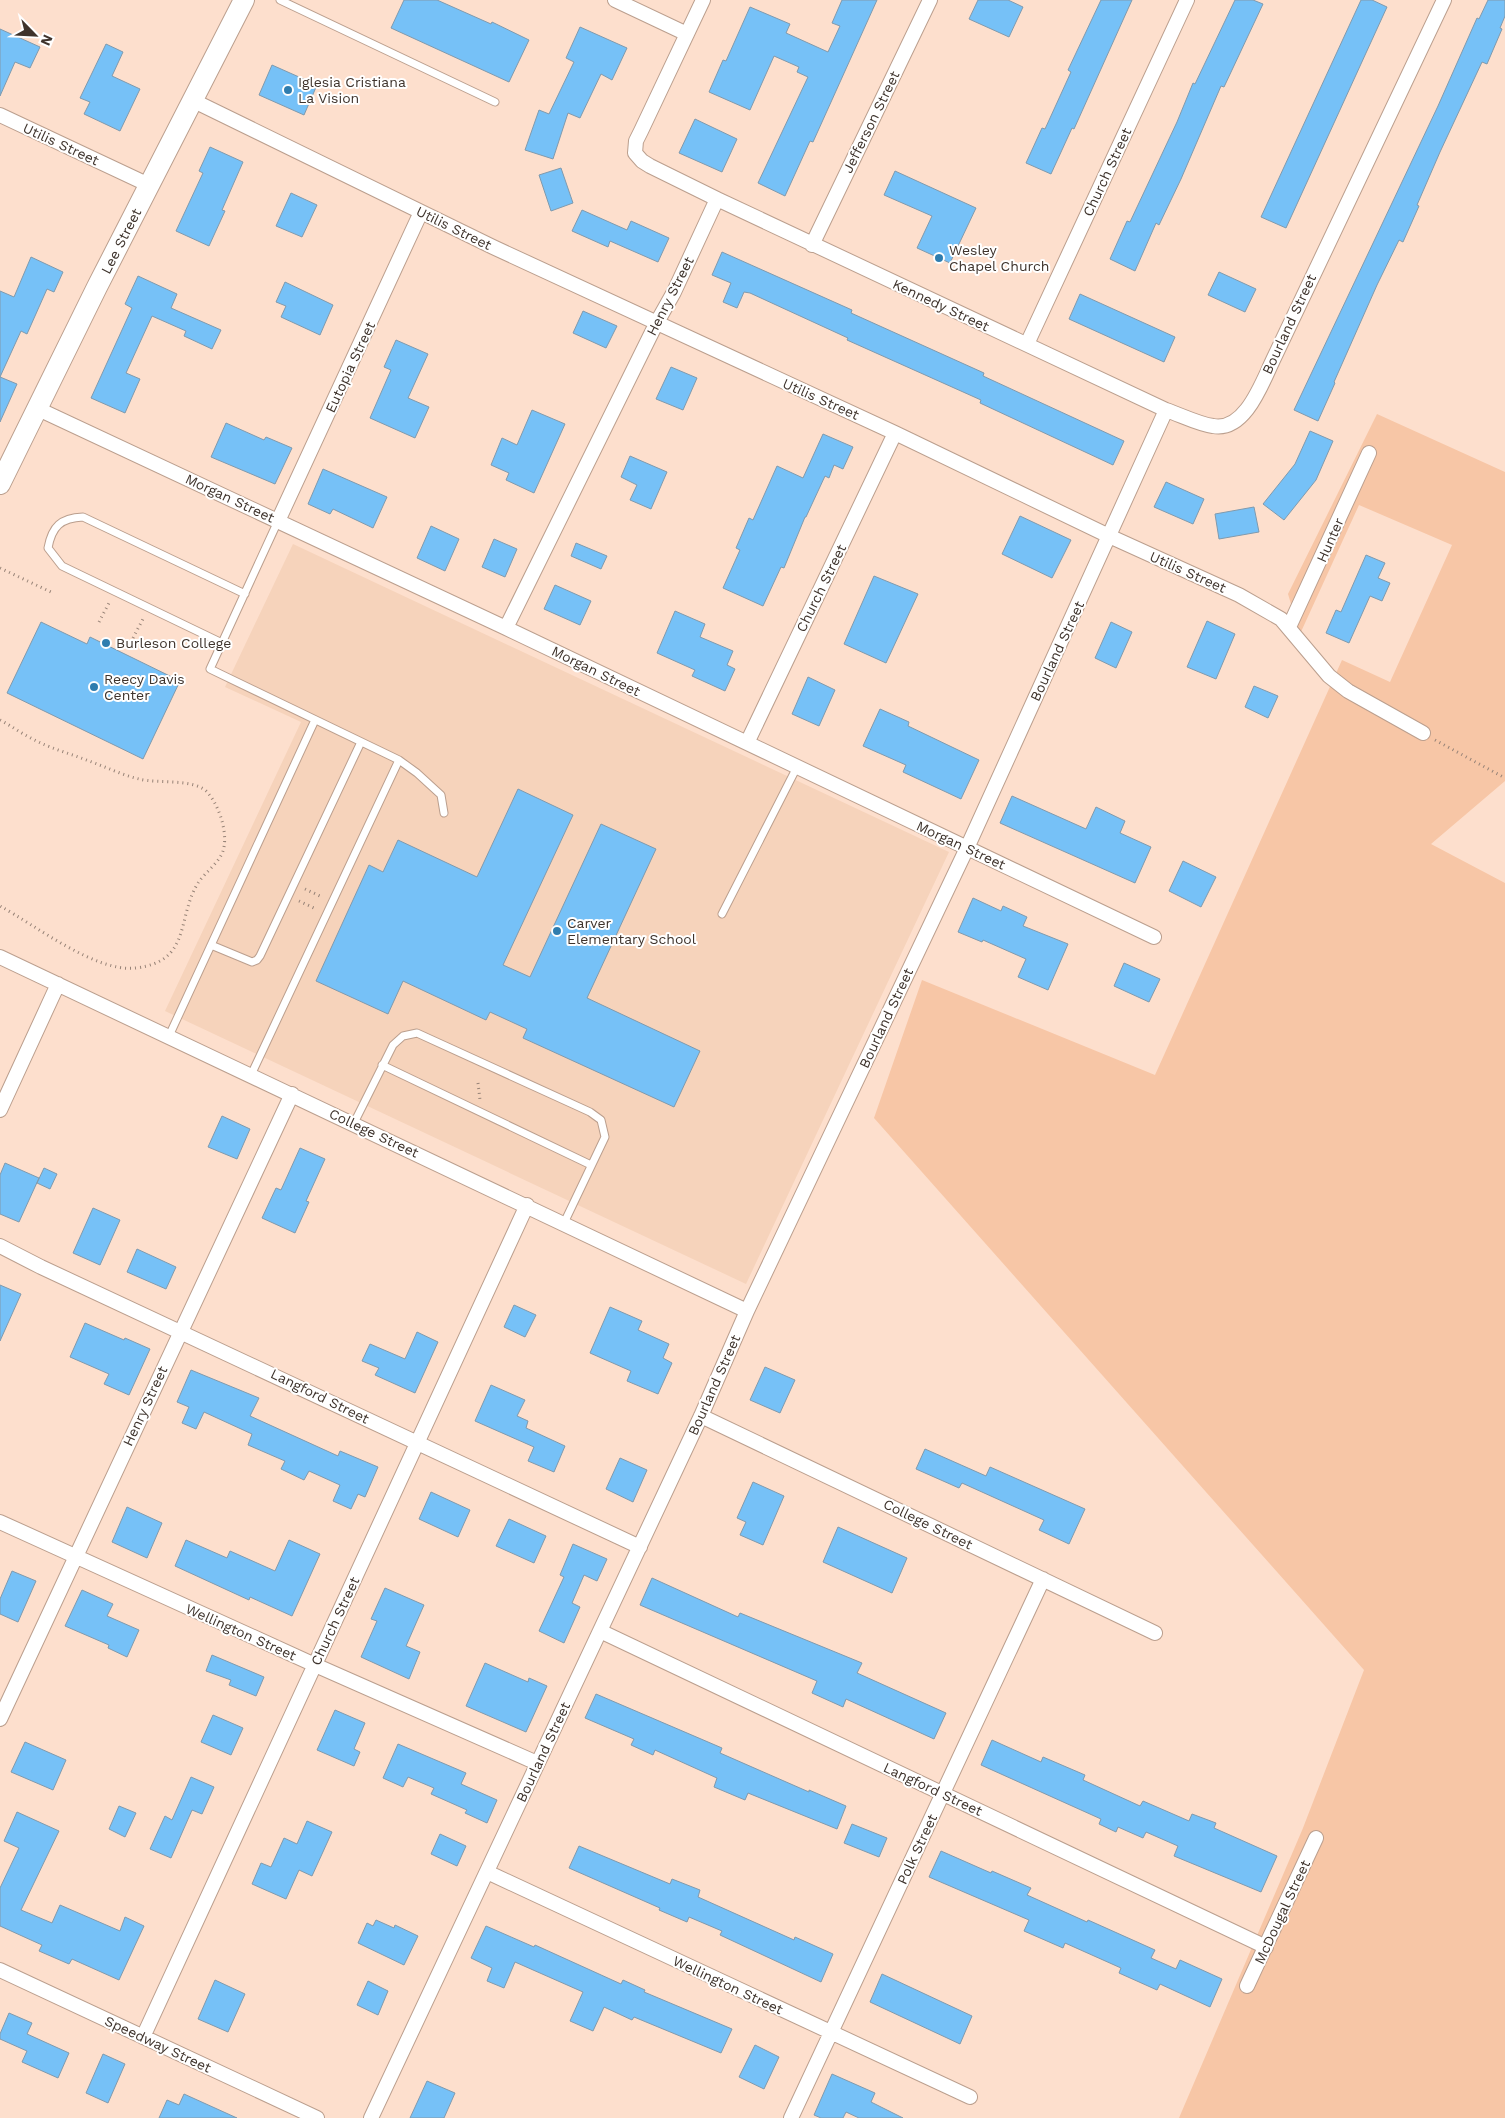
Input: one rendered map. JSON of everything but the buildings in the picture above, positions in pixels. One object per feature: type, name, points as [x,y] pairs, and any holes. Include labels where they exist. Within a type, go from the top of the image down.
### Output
[{"type":"main road","name":"Lee Street","points":[[0,484],[36,408],[244,0]]},
{"type":"street","points":[[615,0],[687,34]]},
{"type":"street","points":[[703,0],[640,131],[636,141],[635,153],[650,166],[717,199]]},
{"type":"street","name":"Jefferson Street","points":[[812,245],[930,0]]},
{"type":"street","name":"Church Street","points":[[1027,344],[1187,0]]},
{"type":"street","name":"Bourland Street","points":[[371,2118],[640,1547],[747,1311],[967,848],[1166,410],[1213,426],[1231,425],[1239,419],[1253,399],[1444,0]]},
{"type":"street","name":"Utilis Street","points":[[194,101],[420,212],[656,324],[895,433],[1109,536],[1239,595],[1281,619],[1316,661],[1348,691],[1423,734]]},
{"type":"street","name":"Utilis Street","points":[[0,115],[149,185]]},
{"type":"street","name":"Kennedy Street","points":[[717,199],[1166,410]]},
{"type":"street","name":"Henry Street","points":[[506,628],[656,324],[674,292],[717,199]]},
{"type":"street","name":"Eutopia Street","points":[[278,521],[420,212]]},
{"type":"street","name":"Morgan Street","points":[[36,408],[506,628],[1154,937]]},
{"type":"street","name":"Church Street","points":[[747,743],[895,433]]},
{"type":"street","name":"Hunter","points":[[1289,627],[1369,454]]},
{"type":"street","name":"College Street","points":[[0,957],[354,1123],[747,1311]]},
{"type":"street","points":[[0,1110],[58,984]]},
{"type":"street","name":"Henry Street","points":[[0,1719],[292,1094]]},
{"type":"street","name":"Church Street","points":[[143,2037],[527,1205]]},
{"type":"street","name":"Langford Street","points":[[0,1246],[41,1267],[299,1385],[417,1443],[640,1547]]},
{"type":"street","name":"College Street","points":[[701,1416],[1155,1633]]},
{"type":"street","name":"Wellington Street","points":[[0,1522],[537,1763]]},
{"type":"street","name":"Polk Street","points":[[791,2118],[1043,1580]]},
{"type":"street","name":"Langford Street","points":[[600,1631],[1266,1947]]},
{"type":"street","name":"McDougal Street","points":[[1247,1986],[1316,1838]]},
{"type":"street","name":"Wellington Street","points":[[487,1872],[970,2097]]},
{"type":"street","name":"Speedway Street","points":[[0,1970],[317,2118]]},
{"type":"lane","points":[[280,0],[495,102]]},
{"type":"lane","points":[[222,643],[62,566],[48,548],[50,534],[59,523],[70,518],[83,518],[245,594]]},
{"type":"lane","points":[[278,521],[210,669],[399,760],[441,796],[444,814]]},
{"type":"lane","points":[[169,1036],[315,720]]},
{"type":"lane","points":[[211,945],[252,962],[260,956],[361,742]]},
{"type":"lane","points":[[250,1075],[399,760]]},
{"type":"lane","points":[[722,914],[796,767]]},
{"type":"lane","points":[[354,1123],[393,1045],[402,1036],[417,1034],[590,1112],[601,1120],[605,1137],[564,1223]]},
{"type":"lane","points":[[382,1065],[592,1165]]},
{"type":"path","points":[[0,568],[53,593]]},
{"type":"path","points":[[99,622],[110,600]]},
{"type":"path","points":[[133,638],[144,616]]},
{"type":"path","points":[[0,720],[30,738],[140,779],[182,783],[207,791],[215,803],[224,835],[224,848],[198,883],[174,948],[164,960],[152,965],[117,968],[104,964],[43,932],[0,906]]},
{"type":"path","points":[[1423,734],[1505,778]]},
{"type":"path","points":[[305,889],[320,896]]},
{"type":"path","points":[[298,901],[314,908]]},
{"type":"path","points":[[478,1083],[480,1103]]},
{"type":"shaded area","points":[[1377,414],[1505,472],[1505,781],[1431,844],[1505,883],[1505,2118],[1179,2118],[1303,1828],[1364,1670],[874,1118],[922,980],[1155,1075],[1342,660],[1390,682],[1452,545],[1359,505],[1300,634],[1288,594]]},
{"type":"shaded area","name":"Carver Elementary School","points":[[293,544],[949,852],[746,1284],[165,1011],[301,722],[225,687]]},
{"type":"place","name":"Iglesia Cristiana La Vision","points":[[288,90]]},
{"type":"place","name":"Wesley Chapel Church","points":[[939,258]]},
{"type":"place","name":"Burleson College","points":[[106,643]]},
{"type":"place","name":"Reecy Davis Center","points":[[94,687]]},
{"type":"place","name":"Carver Elementary School","points":[[557,931]]}]
